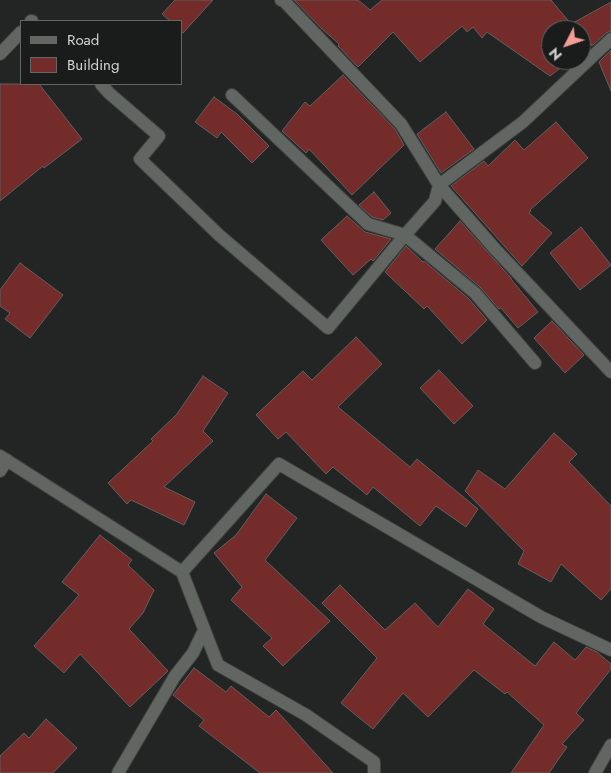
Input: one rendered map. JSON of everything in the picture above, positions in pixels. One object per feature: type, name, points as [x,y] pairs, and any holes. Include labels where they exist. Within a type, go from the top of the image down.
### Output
[{"type":"street","points":[[281,0],[401,124],[439,185],[496,250],[611,372]]},
{"type":"street","points":[[0,54],[20,33]]},
{"type":"street","points":[[102,85],[159,136],[140,159],[219,235],[328,328],[435,201],[439,185],[523,122],[611,39]]},
{"type":"street","points":[[232,95],[368,224],[405,235],[475,293],[535,363]]},
{"type":"street","points":[[2,462],[182,572],[218,665],[306,716],[374,762],[374,773]]},
{"type":"street","points":[[182,572],[279,464],[542,617],[611,650]]},
{"type":"street","points":[[118,773],[175,676],[193,653],[204,630]]},
{"type":"street","points":[[595,773],[611,745]]},
{"type":"building","points":[[175,0],[213,0],[183,33],[182,20],[169,20],[162,14]]},
{"type":"building","points":[[294,0],[358,0],[370,10],[382,0],[551,0],[568,20],[541,20],[541,70],[487,32],[482,38],[473,27],[467,32],[462,26],[420,62],[393,32],[358,67],[338,46],[339,44]]},
{"type":"building","points":[[611,2],[611,31],[606,33],[592,46],[591,20],[578,20]]},
{"type":"building","points":[[611,50],[611,91],[599,62]]},
{"type":"building","points":[[541,70],[558,70],[550,76]]},
{"type":"building","points":[[343,75],[395,129],[404,145],[352,195],[309,149],[306,153],[282,131],[305,102],[310,106]]},
{"type":"building","points":[[0,84],[40,85],[82,139],[44,168],[43,166],[0,201]]},
{"type":"building","points":[[214,97],[237,114],[269,146],[252,163],[221,132],[217,138],[195,122]]},
{"type":"building","points":[[446,112],[474,149],[441,173],[417,134]]},
{"type":"building","points":[[556,122],[588,158],[530,210],[529,213],[552,233],[522,266],[451,186],[484,161],[488,166],[515,140],[524,150]]},
{"type":"building","points":[[374,192],[391,213],[383,220],[372,217],[359,205]]},
{"type":"building","points":[[347,216],[365,232],[391,239],[373,261],[371,259],[353,275],[321,240]]},
{"type":"building","points":[[460,221],[511,278],[538,312],[518,328],[480,287],[435,249]]},
{"type":"building","points":[[581,227],[611,265],[580,290],[550,253]]},
{"type":"building","points":[[406,246],[469,299],[487,320],[462,344],[427,306],[424,309],[385,272]]},
{"type":"building","points":[[20,263],[63,295],[30,338],[5,319],[10,313],[0,306],[0,290]]},
{"type":"building","points":[[552,321],[584,355],[565,373],[534,338]]},
{"type":"building","points":[[356,337],[382,364],[338,407],[410,467],[417,459],[478,509],[466,527],[436,506],[420,526],[373,487],[367,495],[333,467],[326,474],[286,432],[278,439],[256,415],[303,371],[312,380]]},
{"type":"building","points":[[439,370],[473,406],[454,424],[420,388]]},
{"type":"building","points":[[203,376],[228,393],[203,431],[213,441],[164,487],[195,502],[184,525],[131,500],[127,504],[108,483],[153,441],[151,439],[177,414]]},
{"type":"building","points":[[554,433],[577,454],[569,462],[611,506],[611,589],[601,600],[561,564],[551,582],[518,564],[524,551],[465,491],[478,470],[505,489]]},
{"type":"building","points":[[266,494],[297,518],[265,560],[330,621],[283,666],[263,646],[272,638],[231,600],[242,587],[214,553],[236,535]]},
{"type":"building","points":[[100,535],[132,560],[128,565],[154,590],[143,613],[129,629],[168,671],[130,707],[80,654],[64,673],[34,646],[79,595],[62,582]]},
{"type":"building","points":[[340,585],[385,630],[415,603],[438,627],[468,589],[494,609],[483,624],[535,666],[554,642],[575,660],[586,647],[597,652],[611,664],[611,669],[576,713],[584,720],[562,744],[567,747],[549,773],[511,773],[544,725],[507,692],[505,694],[474,670],[428,717],[403,693],[373,729],[341,703],[377,658],[322,603]]},
{"type":"building","points":[[194,668],[226,692],[231,686],[269,717],[276,710],[333,773],[260,773],[199,726],[204,720],[173,695]]},
{"type":"building","points":[[46,719],[77,748],[53,773],[0,773],[0,756],[24,733],[29,738]]}]
